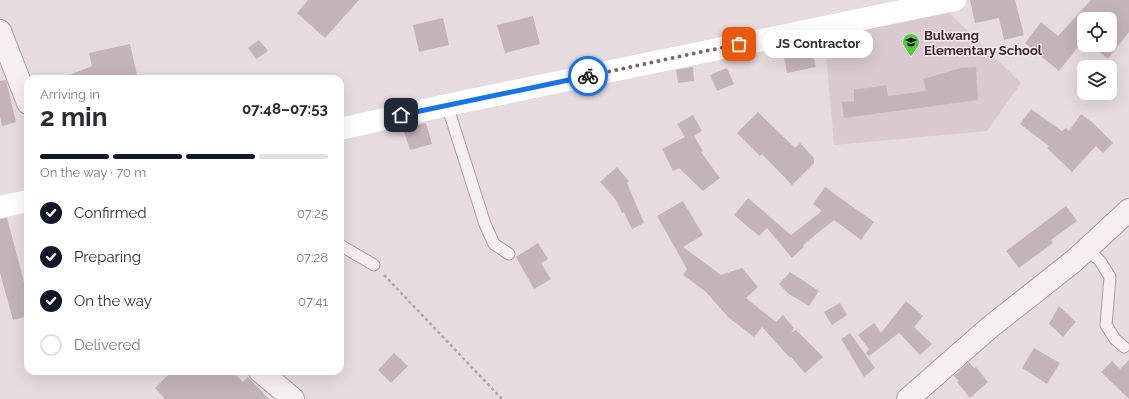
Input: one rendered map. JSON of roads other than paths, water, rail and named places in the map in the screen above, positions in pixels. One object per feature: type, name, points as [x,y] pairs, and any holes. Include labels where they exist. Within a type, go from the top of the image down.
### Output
[{"type":"street","points":[[344,129],[447,105],[954,0]]},
{"type":"street","points":[[0,32],[24,93]]},
{"type":"street","points":[[0,206],[24,202]]},
{"type":"street","points":[[908,399],[989,328],[1076,260],[1129,210]]},
{"type":"street","points":[[265,375],[294,399]]},
{"type":"lane","points":[[447,105],[485,224],[494,244],[509,254]]},
{"type":"lane","points":[[344,247],[374,265]]},
{"type":"lane","points":[[1087,249],[1100,261],[1110,277],[1106,325],[1115,339],[1124,347]]},
{"type":"place","name":"JS Contractor","points":[[739,44]]},
{"type":"place","name":"Bulwang Elementary School","points":[[911,57]]}]
